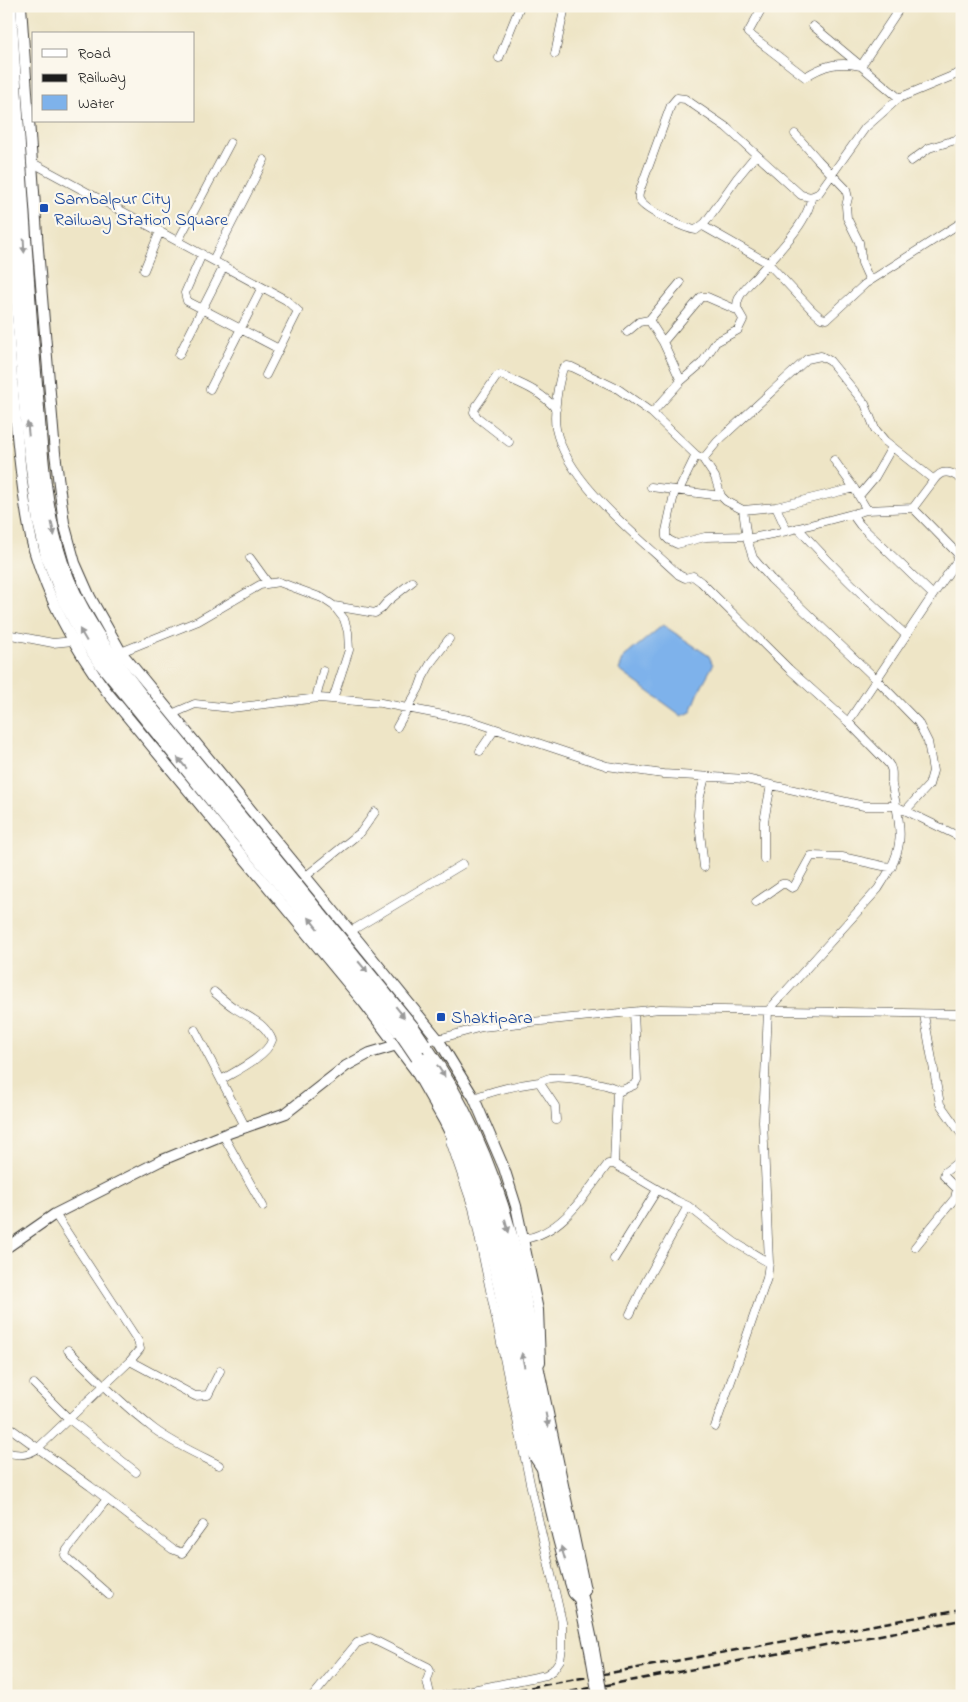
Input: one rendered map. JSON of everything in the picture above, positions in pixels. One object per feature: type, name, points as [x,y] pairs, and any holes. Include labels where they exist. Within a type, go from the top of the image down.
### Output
[{"type":"highway","points":[[9,6],[28,430],[40,522],[48,556],[65,600],[94,652],[144,716],[217,797],[390,1017],[408,1042],[455,1118],[487,1182],[511,1240],[583,1590],[581,1598],[600,1696]]},
{"type":"highway","points":[[6,150],[18,197]]},
{"type":"highway","points":[[487,1182],[560,1544],[575,1592],[581,1598]]},
{"type":"main road","points":[[22,6],[31,162],[18,197],[52,426],[64,523],[75,562],[90,597],[121,652],[438,1039],[474,1098],[504,1168],[523,1239],[538,1310],[540,1386]]},
{"type":"main road","points":[[6,301],[18,449],[25,506],[34,549],[43,575],[73,641],[86,664],[106,692],[340,973],[396,1045],[415,1070],[450,1131],[469,1171],[478,1200],[499,1290],[526,1436],[530,1450],[544,1472]]},
{"type":"main road","points":[[6,1248],[56,1214],[160,1161],[223,1135],[286,1113],[346,1066],[370,1053],[396,1045]]},
{"type":"street","points":[[499,58],[520,6]]},
{"type":"street","points":[[555,54],[565,6]]},
{"type":"street","points":[[763,6],[748,33],[805,77],[828,65],[855,64],[862,66]]},
{"type":"street","points":[[862,66],[900,6]]},
{"type":"street","points":[[813,26],[899,98]]},
{"type":"street","points":[[756,156],[737,178],[703,226],[696,230],[682,227],[642,204],[638,197],[674,99],[685,99],[707,113],[726,127],[801,195],[811,198],[818,194],[865,128],[899,98],[961,74]]},
{"type":"street","points":[[795,134],[831,175],[846,188],[848,198],[846,206],[847,218],[859,242],[862,263],[870,281]]},
{"type":"street","points":[[911,161],[929,148],[962,138]]},
{"type":"street","points":[[178,241],[230,143]]},
{"type":"street","points":[[213,260],[264,160]]},
{"type":"street","points":[[31,162],[286,300],[298,311],[266,375]]},
{"type":"street","points":[[737,310],[738,300],[748,285],[806,216],[810,208],[811,198]]},
{"type":"street","points":[[703,226],[768,263],[812,310],[824,319],[831,317],[870,281],[962,222]]},
{"type":"street","points":[[144,270],[160,231]]},
{"type":"street","points":[[202,254],[185,293],[187,301],[279,349]]},
{"type":"street","points":[[179,355],[224,266]]},
{"type":"street","points":[[627,332],[639,322],[649,320],[680,283]]},
{"type":"street","points":[[210,389],[262,287]]},
{"type":"street","points":[[652,413],[681,381],[702,363],[716,342],[740,328],[743,320],[737,310],[701,296],[663,342]]},
{"type":"street","points":[[649,320],[663,342],[681,381]]},
{"type":"street","points":[[848,722],[960,557],[913,508],[867,510],[786,531],[746,538],[705,537],[677,544],[666,537],[677,490],[700,457],[766,395],[807,359],[815,356],[821,356],[830,361],[865,404],[875,429],[892,446],[934,480]]},
{"type":"street","points":[[715,1427],[767,1278],[769,1263],[763,1120],[768,1011],[878,889],[892,867],[900,842],[891,767],[848,722],[789,669],[700,582],[690,576],[683,578],[679,575],[602,504],[580,478],[564,452],[556,429],[556,409],[562,370],[570,367],[618,389],[652,413],[700,457],[716,477],[721,496],[726,501],[744,510],[776,507],[854,488]]},
{"type":"street","points":[[509,442],[477,417],[474,412],[497,376],[501,375],[534,389],[556,409]]},
{"type":"street","points":[[859,496],[875,477],[892,446]]},
{"type":"street","points":[[834,460],[867,510]]},
{"type":"street","points":[[913,508],[937,475],[944,472],[955,474],[962,480]]},
{"type":"street","points":[[651,487],[721,496]]},
{"type":"street","points":[[776,507],[786,531]]},
{"type":"street","points":[[744,510],[746,538],[753,558],[771,579],[918,722],[928,742],[933,771],[929,785],[906,810]]},
{"type":"street","points":[[852,514],[860,525],[933,595]]},
{"type":"street","points":[[798,528],[862,595],[906,635]]},
{"type":"street","points":[[250,558],[268,583]]},
{"type":"street","points":[[121,652],[198,621],[260,585],[278,582],[322,598],[334,606],[344,619],[348,632],[349,650],[333,699]]},
{"type":"street","points":[[334,606],[375,613],[381,610],[387,602],[412,582]]},
{"type":"street","points":[[6,634],[53,643],[73,641]]},
{"type":"street","points":[[397,727],[409,708],[432,661],[449,639]]},
{"type":"street","points":[[316,698],[323,671]]},
{"type":"street","points":[[172,714],[195,704],[232,708],[250,704],[316,698],[381,703],[469,720],[607,766],[662,774],[746,780],[864,806],[896,806],[962,838]]},
{"type":"street","points":[[480,751],[495,729]]},
{"type":"street","points":[[704,867],[698,815],[699,800],[705,776]]},
{"type":"street","points":[[764,859],[764,821],[771,785]]},
{"type":"street","points":[[306,876],[361,832],[375,812]]},
{"type":"street","points":[[756,902],[782,884],[794,887],[811,856],[842,857],[892,867]]},
{"type":"street","points":[[351,931],[463,864]]},
{"type":"street","points":[[214,992],[236,1009],[258,1022],[272,1040],[268,1047],[250,1063],[221,1080]]},
{"type":"street","points":[[396,1045],[438,1039],[482,1026],[660,1009],[924,1015],[962,1014]]},
{"type":"street","points":[[614,1164],[617,1094],[634,1085],[637,1080],[634,1012]]},
{"type":"street","points":[[924,1015],[940,1104],[962,1134]]},
{"type":"street","points":[[196,1030],[246,1128]]},
{"type":"street","points":[[474,1098],[490,1092],[550,1078],[610,1085],[620,1091]]},
{"type":"street","points":[[538,1082],[555,1106],[556,1120]]},
{"type":"street","points":[[443,1696],[546,1675],[553,1670],[560,1660],[562,1648],[562,1622],[530,1483],[486,1263],[473,1208],[450,1141],[450,1131]]},
{"type":"street","points":[[223,1135],[264,1206]]},
{"type":"street","points":[[915,1246],[955,1198],[957,1189],[944,1176],[945,1172],[962,1159]]},
{"type":"street","points":[[523,1239],[536,1237],[558,1224],[577,1204],[608,1164],[614,1164],[688,1206],[734,1242],[769,1263]]},
{"type":"street","points":[[614,1259],[657,1190]]},
{"type":"street","points":[[630,1314],[646,1281],[688,1206]]},
{"type":"street","points":[[6,1452],[20,1455],[31,1453],[38,1448],[140,1350],[138,1342],[56,1214]]},
{"type":"street","points":[[68,1350],[103,1385],[155,1429],[186,1449],[219,1464]]},
{"type":"street","points":[[130,1361],[195,1396],[208,1395],[220,1370]]},
{"type":"street","points":[[34,1384],[69,1418],[136,1472]]},
{"type":"street","points":[[6,1425],[172,1549],[182,1553],[204,1525]]},
{"type":"street","points":[[107,1499],[65,1555],[109,1595]]},
{"type":"street","points":[[313,1696],[357,1643],[370,1638],[428,1667],[430,1671],[427,1681],[430,1694],[433,1696]]},
{"type":"water","points":[[663,625],[709,656],[713,665],[701,687],[691,712],[682,716],[619,670],[624,657]]},
{"type":"railway","points":[[483,1696],[962,1609]]},
{"type":"railway","points":[[547,1696],[962,1620]]},
{"type":"place","name":"Sambalpur City Railway Station Square","points":[[44,208]]},
{"type":"place","name":"Shaktipara","points":[[441,1017]]}]
